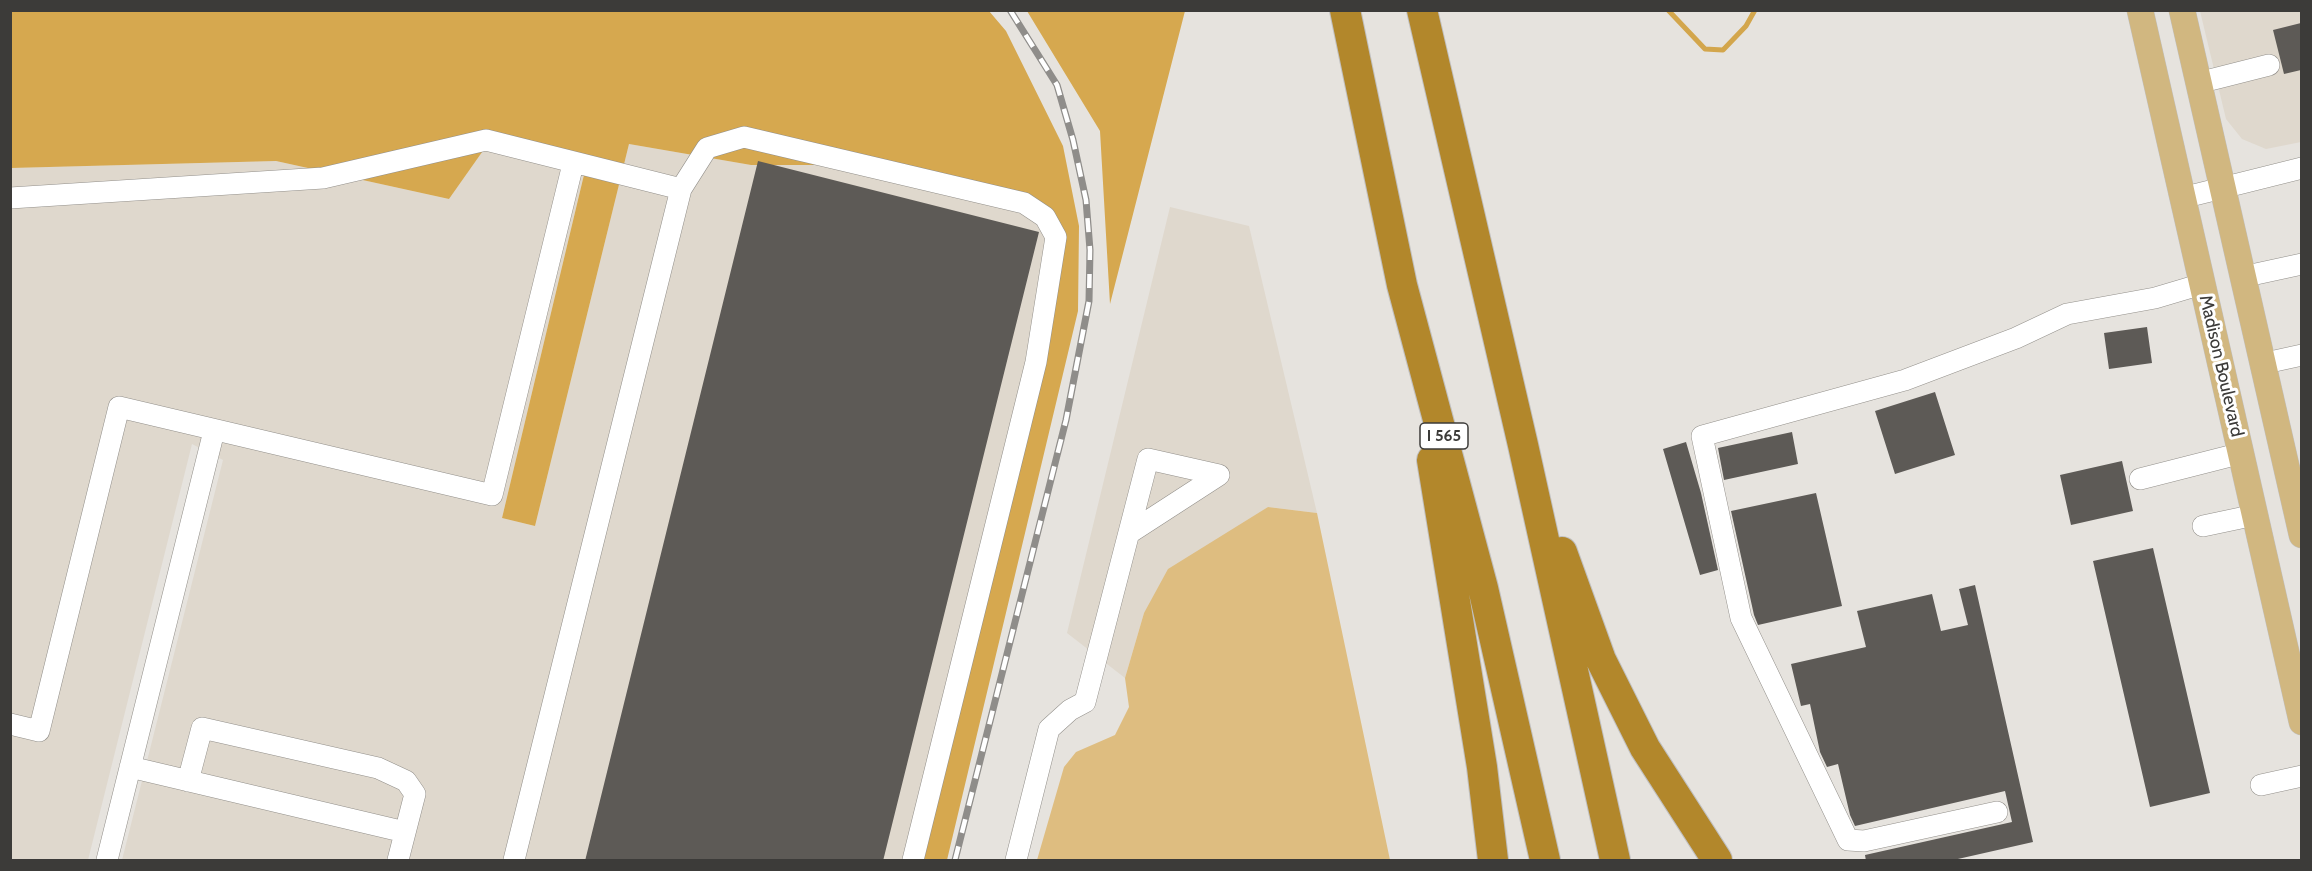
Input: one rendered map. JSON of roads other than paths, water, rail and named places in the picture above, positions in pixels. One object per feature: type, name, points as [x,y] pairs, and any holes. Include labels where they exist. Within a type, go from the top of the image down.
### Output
[{"type":"highway","name":"I 565","points":[[1345,10],[1402,285],[1477,566],[1545,861]]},
{"type":"highway","points":[[1422,10],[1523,445],[1615,861]]},
{"type":"highway","points":[[1402,285],[1478,744],[1493,861]]},
{"type":"highway","points":[[1523,445],[1602,660],[1645,748],[1717,861]]},
{"type":"main road","points":[[2182,10],[2301,535]]},
{"type":"main road","name":"Madison Boulevard","points":[[2140,13],[2242,453],[2301,722]]},
{"type":"main road","points":[[2223,374],[2261,364]]},
{"type":"street","points":[[2198,83],[2269,65]]},
{"type":"street","points":[[514,861],[681,189],[707,148],[744,137],[1024,203],[1045,217],[1056,237],[1036,362],[913,861]]},
{"type":"street","points":[[10,198],[323,178],[486,140],[573,164],[681,189]]},
{"type":"street","points":[[10,724],[39,731],[119,407],[492,495],[573,164]]},
{"type":"street","points":[[2182,198],[2301,168]]},
{"type":"street","points":[[2242,277],[2301,264]]},
{"type":"street","points":[[1997,812],[1864,841],[1848,840],[1741,618],[1702,436],[1905,380],[2016,338],[2067,314],[2155,298],[2202,284]]},
{"type":"street","points":[[2261,364],[2301,356]]},
{"type":"street","points":[[107,861],[214,431]]},
{"type":"street","points":[[2140,479],[2242,453]]},
{"type":"street","points":[[2203,526],[2255,515]]},
{"type":"street","points":[[1016,861],[1049,729],[1063,715],[1085,702],[1131,532]]},
{"type":"street","points":[[188,781],[202,728],[378,768],[406,781],[415,794],[399,861]]},
{"type":"street","points":[[130,767],[405,832]]},
{"type":"street","points":[[2261,785],[2301,776]]},
{"type":"waterway","points":[[1668,10],[1705,49],[1723,50],[1746,26],[1755,10]]},
{"type":"railway","points":[[955,860],[1066,420],[1089,301],[1090,250],[1086,200],[1073,140],[1057,85],[1010,10]]}]
